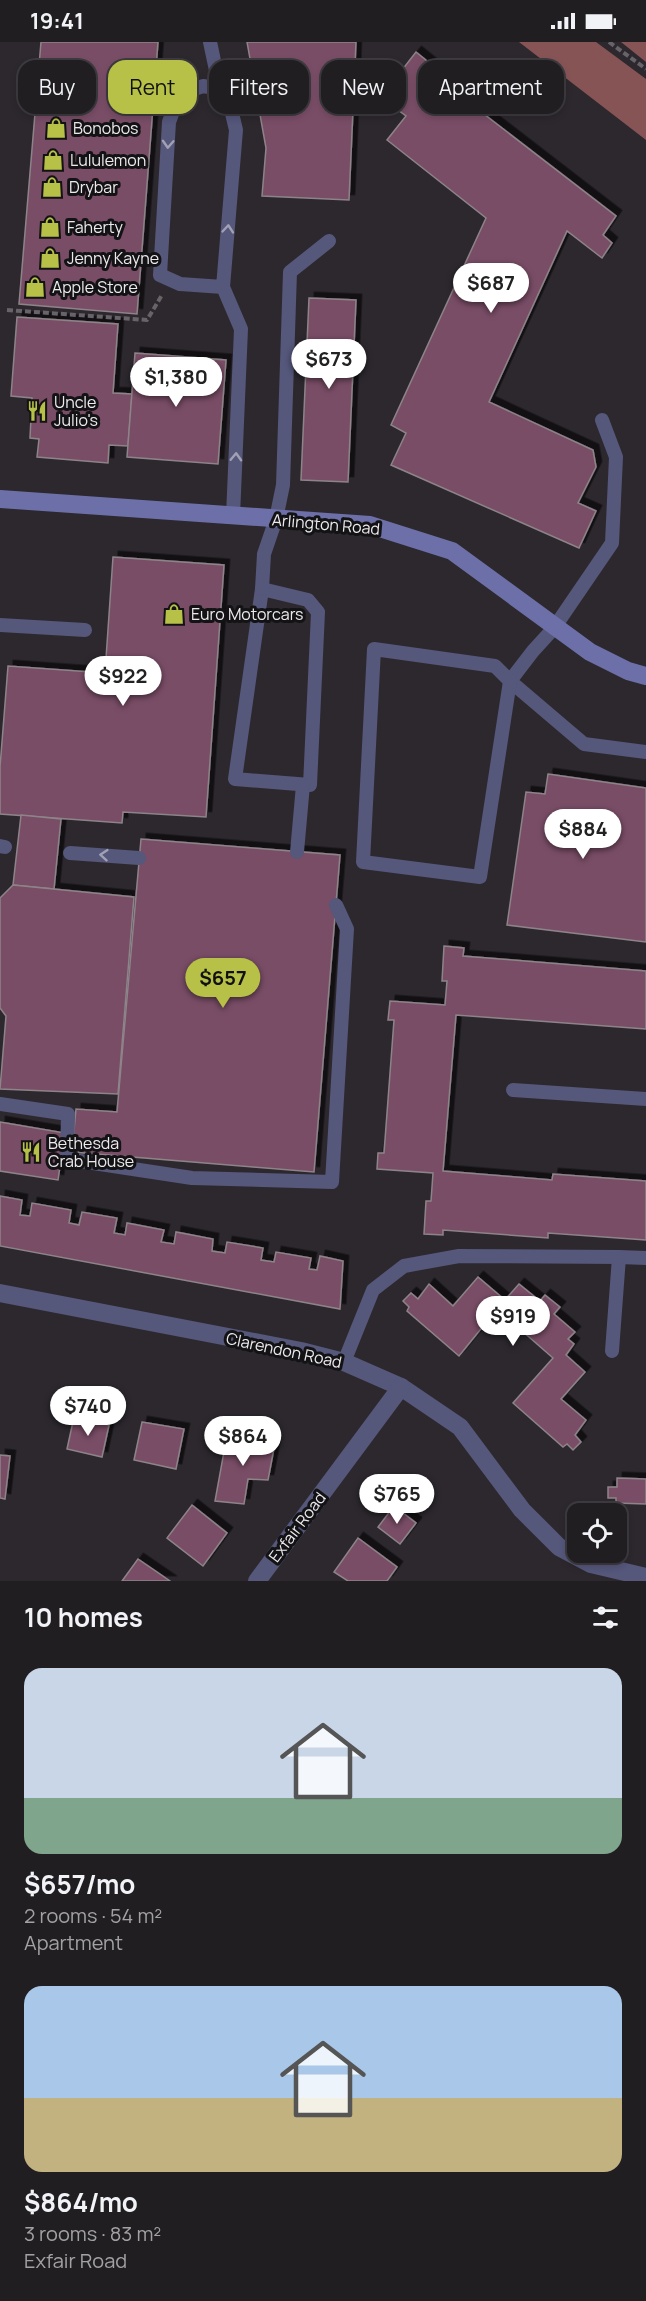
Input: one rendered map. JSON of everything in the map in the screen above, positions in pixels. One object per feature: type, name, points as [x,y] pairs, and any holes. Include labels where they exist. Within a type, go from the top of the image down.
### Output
[{"type":"main road","name":"Arlington Road","points":[[0,499],[370,525],[452,551],[554,628],[590,652],[628,671],[646,676]]},
{"type":"street","name":"Clarendon Road","points":[[0,1293],[301,1351],[344,1362],[401,1387],[460,1427],[522,1510],[559,1546],[591,1564],[641,1577]]},
{"type":"street","name":"Exfair Road","points":[[257,1581],[401,1387]]},
{"type":"lane","points":[[210,42],[214,60]]},
{"type":"lane","points":[[209,87],[202,86],[179,95],[169,122],[160,275],[180,284],[223,287]]},
{"type":"lane","points":[[232,114],[236,130],[223,287],[241,329],[233,516]]},
{"type":"lane","points":[[262,589],[308,600],[318,612],[310,785],[235,779],[262,589],[264,554],[276,519],[283,485],[290,272],[329,241]]},
{"type":"lane","points":[[602,420],[616,457],[612,543],[554,628],[510,681],[480,877],[363,862],[374,649],[495,666],[510,681],[584,744],[646,752]]},
{"type":"lane","points":[[0,625],[85,630]]},
{"type":"lane","points":[[297,852],[303,784]]},
{"type":"lane","points":[[70,852],[139,858]]},
{"type":"lane","points":[[0,1104],[68,1114],[67,1159],[192,1178],[332,1182],[347,928],[336,905]]},
{"type":"lane","points":[[330,974],[345,976]]},
{"type":"lane","points":[[513,1090],[646,1099]]},
{"type":"lane","points":[[344,1362],[373,1290],[404,1266],[459,1256],[646,1258]]},
{"type":"lane","points":[[612,1351],[619,1257]]},
{"type":"path","points":[[609,42],[646,69]]},
{"type":"path","points":[[7,310],[147,320],[171,280]]},
{"type":"shaded area","points":[[519,42],[596,42],[646,79],[646,140],[564,77],[564,60],[542,60]]},
{"type":"shaded area","points":[[621,42],[646,42],[646,62]]},
{"type":"building","points":[[41,42],[158,42],[157,60],[108,60],[108,114],[152,114],[137,314],[19,304],[35,114],[96,114],[96,60],[39,60]]},
{"type":"building","points":[[247,42],[356,42],[355,60],[321,60],[321,114],[353,114],[349,200],[262,196],[266,148],[260,114],[309,114],[309,60],[250,60]]},
{"type":"building","points":[[416,52],[426,60],[418,60],[418,114],[484,114],[616,216],[603,235],[612,243],[602,258],[567,231],[489,402],[593,450],[596,467],[578,503],[596,511],[579,548],[391,465],[406,433],[391,425],[486,218],[387,140],[406,116],[403,114],[406,114],[406,65]]},
{"type":"building","points":[[309,298],[356,300],[348,482],[301,480]]},
{"type":"building","points":[[17,317],[118,324],[113,393],[132,394],[128,446],[109,445],[108,463],[37,457],[39,439],[30,438],[32,398],[11,396]]},
{"type":"building","points":[[135,353],[226,360],[218,464],[127,457]]},
{"type":"building","points":[[113,557],[224,565],[206,817],[123,812],[122,823],[0,814],[0,767],[8,666],[105,673]]},
{"type":"building","points":[[548,774],[646,788],[646,942],[507,925],[526,792],[545,794]]},
{"type":"building","points":[[21,815],[61,819],[54,889],[13,885]]},
{"type":"building","points":[[141,839],[340,855],[314,1172],[72,1152],[76,1109],[117,1112]]},
{"type":"building","points":[[13,885],[134,897],[118,1094],[0,1089],[6,1016],[0,1008],[0,898]]},
{"type":"building","points":[[444,946],[464,948],[463,956],[646,971],[646,1029],[456,1015],[443,1171],[552,1180],[553,1174],[646,1181],[646,1240],[548,1233],[548,1238],[443,1230],[443,1235],[424,1234],[426,1201],[431,1201],[433,1173],[377,1169],[378,1153],[384,1153],[394,1020],[388,1020],[390,1001],[445,1005],[447,981],[442,981]]},
{"type":"building","name":"Bethesda Crab House","points":[[0,1122],[65,1133],[58,1180],[0,1171]]},
{"type":"building","points":[[0,1196],[22,1200],[20,1215],[30,1216],[32,1203],[71,1210],[69,1223],[79,1225],[82,1212],[117,1218],[114,1233],[125,1235],[127,1223],[164,1230],[161,1242],[174,1244],[176,1232],[213,1239],[212,1251],[225,1253],[227,1242],[263,1248],[261,1260],[274,1262],[276,1252],[311,1258],[309,1269],[317,1270],[320,1256],[343,1261],[340,1309],[0,1246]]},
{"type":"building","points":[[478,1277],[505,1300],[519,1284],[540,1301],[545,1295],[560,1307],[554,1314],[575,1332],[568,1339],[574,1344],[566,1355],[585,1372],[561,1399],[586,1420],[575,1435],[581,1442],[573,1450],[567,1444],[563,1447],[513,1403],[553,1358],[497,1309],[459,1356],[407,1311],[409,1307],[403,1301],[411,1293],[418,1299],[429,1284],[453,1306]]},
{"type":"building","points":[[74,1417],[109,1425],[102,1457],[67,1449]]},
{"type":"building","points":[[142,1422],[184,1429],[176,1469],[134,1460]]},
{"type":"building","points":[[227,1435],[275,1443],[268,1480],[248,1479],[244,1504],[215,1501]]},
{"type":"building","points":[[0,1455],[10,1456],[5,1499],[0,1498]]},
{"type":"building","points":[[617,1478],[646,1479],[646,1504],[616,1503],[616,1498],[608,1498],[608,1487],[617,1487]]},
{"type":"building","points":[[192,1505],[227,1533],[203,1566],[167,1538]]},
{"type":"building","points":[[394,1506],[416,1523],[400,1544],[378,1527]]},
{"type":"building","points":[[358,1538],[397,1567],[387,1581],[348,1581],[334,1572]]},
{"type":"building","points":[[138,1559],[170,1581],[122,1581]]},
{"type":"place","name":"Bonobos","points":[[56,128]]},
{"type":"place","name":"Lululemon","points":[[53,160]]},
{"type":"place","name":"Drybar","points":[[52,187]]},
{"type":"place","name":"Faherty","points":[[50,227]]},
{"type":"place","name":"Jenny Kayne","points":[[50,258]]},
{"type":"place","name":"Apple Store","points":[[35,287]]},
{"type":"place","name":"Uncle Julio's","points":[[37,411]]},
{"type":"place","name":"Euro Motorcars","points":[[174,614]]},
{"type":"place","name":"Bethesda Crab House","points":[[31,1152]]}]
